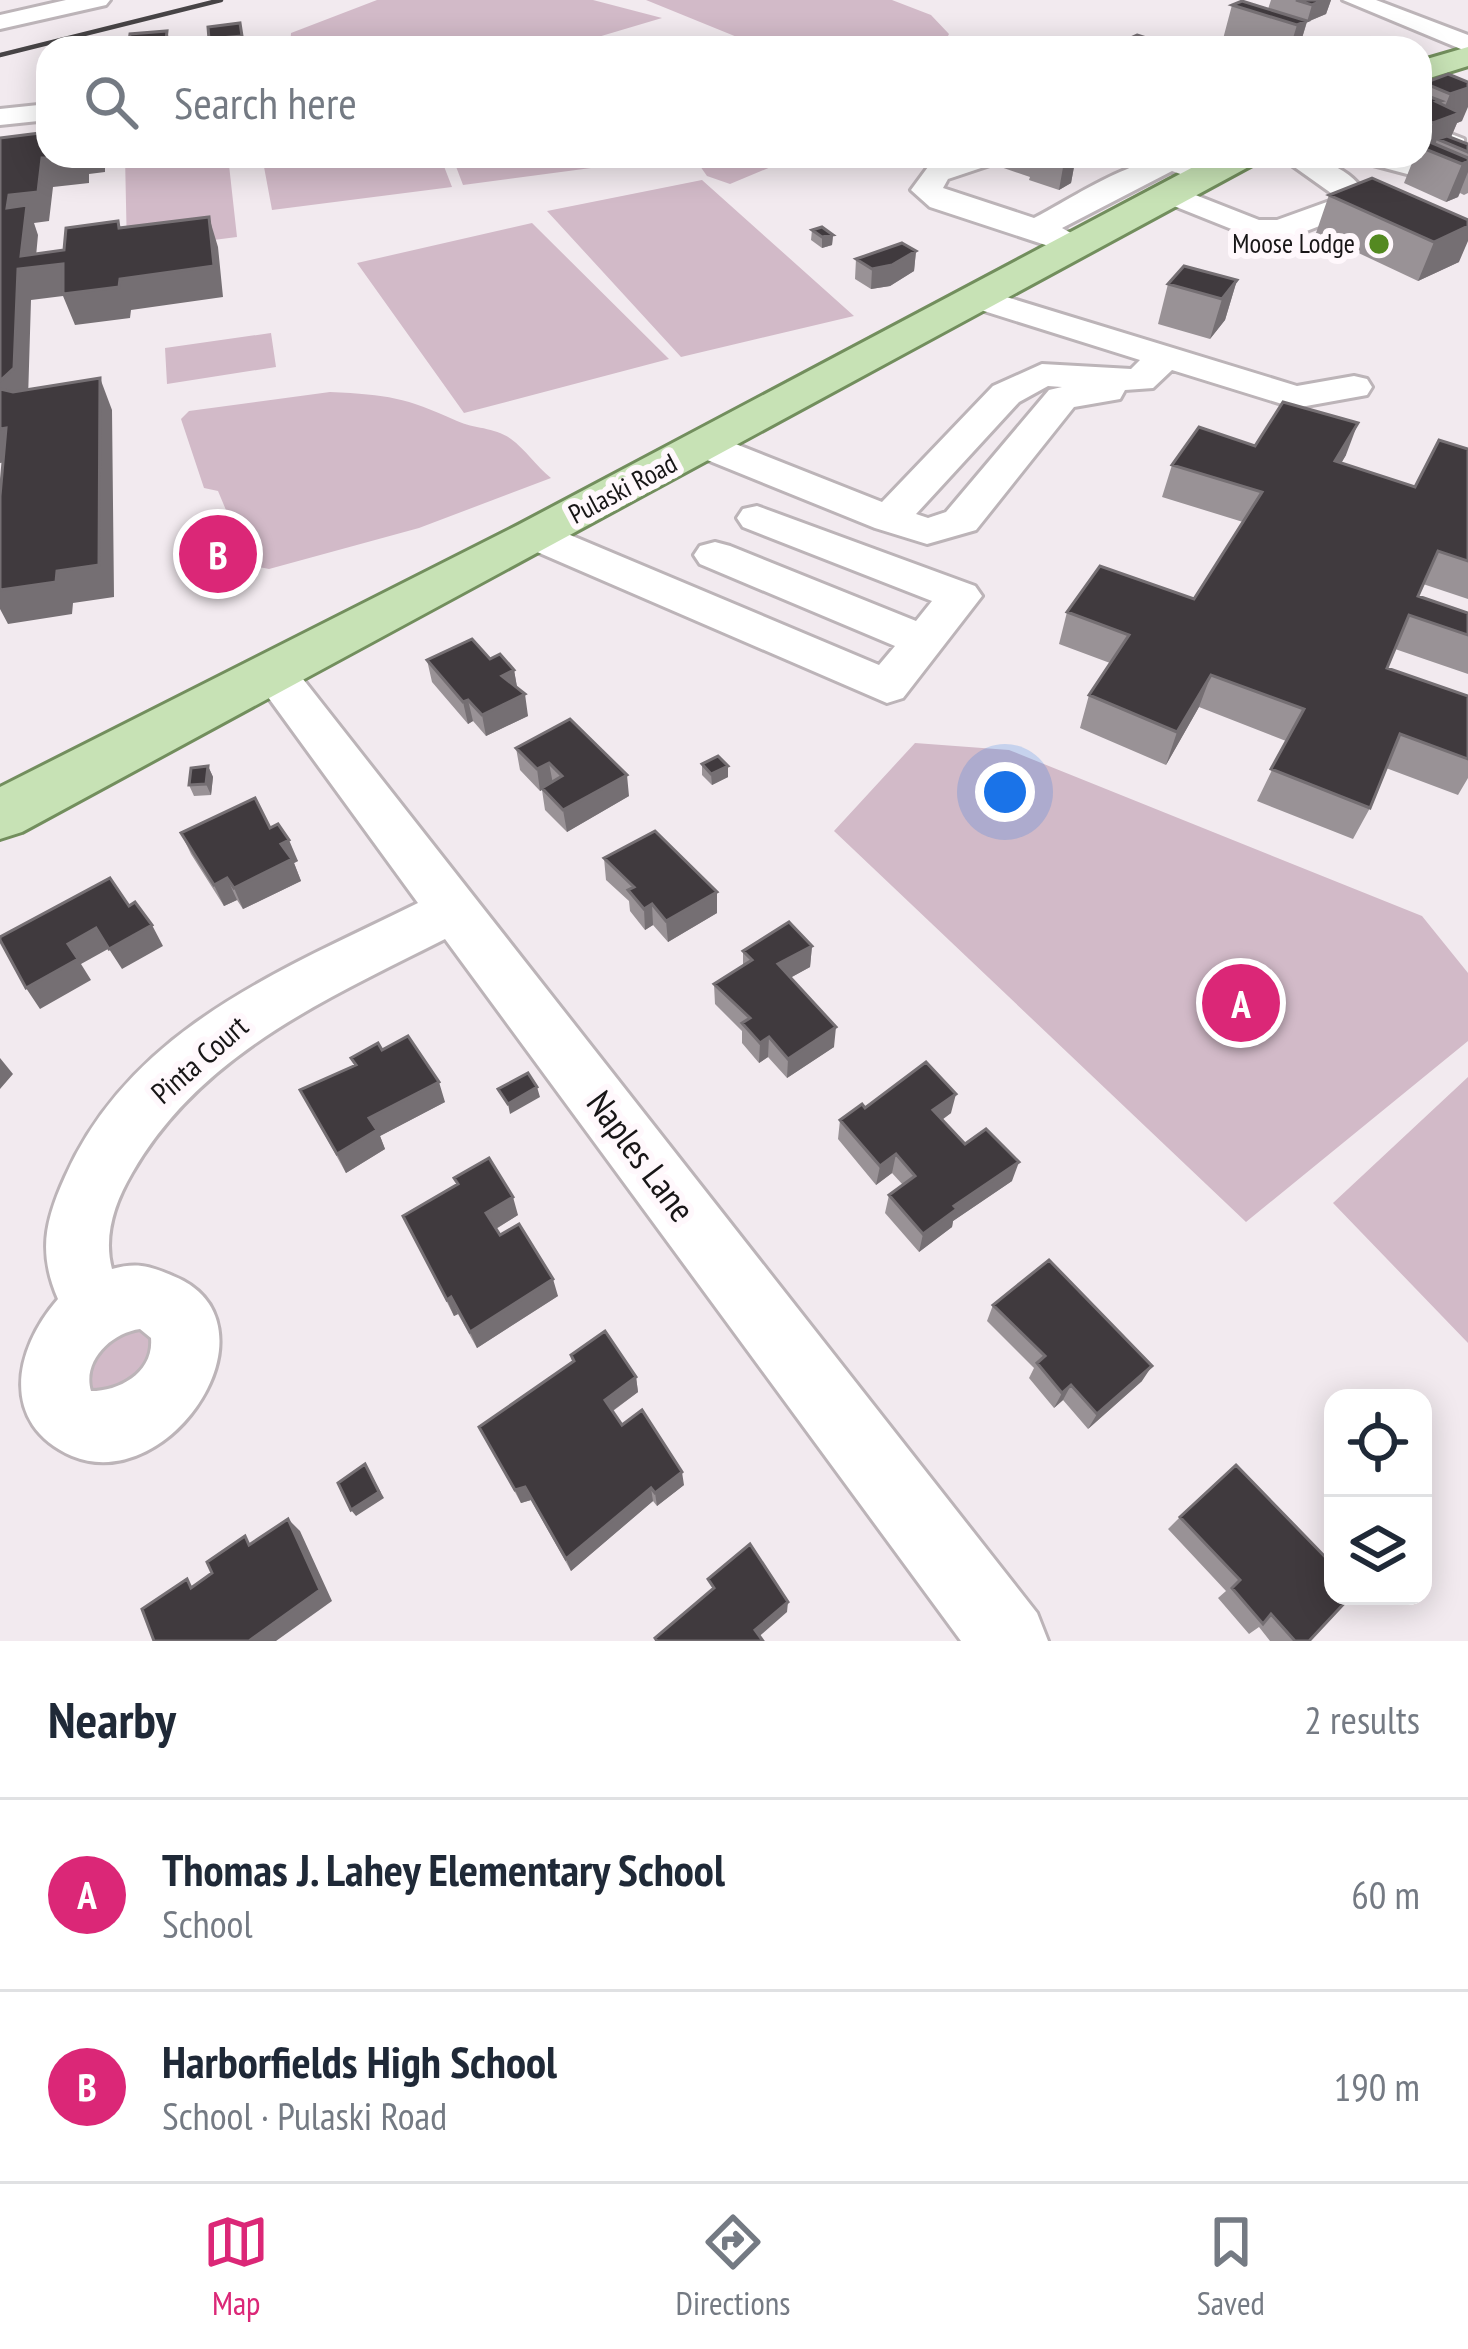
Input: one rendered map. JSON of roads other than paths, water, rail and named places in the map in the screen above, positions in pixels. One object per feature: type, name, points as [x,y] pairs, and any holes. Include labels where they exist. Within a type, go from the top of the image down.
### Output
[{"type":"main road","points":[[1432,69],[1468,56]]},
{"type":"main road","name":"Pulaski Road","points":[[0,815],[536,536],[977,298],[1056,237],[1176,184]]},
{"type":"street","points":[[0,22],[98,0]]},
{"type":"street","points":[[1355,0],[1468,44]]},
{"type":"street","points":[[0,98],[36,102]]},
{"type":"street","points":[[0,117],[36,104]]},
{"type":"street","points":[[1432,135],[1454,145],[1456,157],[1432,162]]},
{"type":"street","points":[[953,168],[938,173],[926,190],[940,201],[1056,237]]},
{"type":"street","points":[[1176,184],[1254,230],[1280,230],[1354,202],[1348,187],[1314,168]]},
{"type":"street","points":[[977,298],[1152,368],[1295,398],[1354,387]]},
{"type":"street","points":[[704,446],[927,531],[961,521],[1062,398],[1127,389],[1152,368]]},
{"type":"street","points":[[889,519],[1006,394],[1042,375],[1152,368]]},
{"type":"street","points":[[671,594],[758,518],[791,480]]},
{"type":"street","points":[[536,536],[887,687],[960,596],[758,518]]},
{"type":"street","points":[[716,555],[923,641]]},
{"type":"street","name":"Naples Lane","points":[[272,671],[1009,1641]]},
{"type":"street","name":"Pinta Court","points":[[96,1310],[77,1264],[82,1216],[104,1159],[165,1083],[247,1016],[454,909]]},
{"type":"railway","points":[[76,36],[221,0]]},
{"type":"railway","points":[[0,55],[36,46]]},
{"type":"place","name":"Moose Lodge","points":[[1379,244]]},
{"type":"place","name":"Harborfields High School","points":[[218,554]]},
{"type":"place","name":"Thomas J. Lahey Elementary School","points":[[1241,1003]]}]
